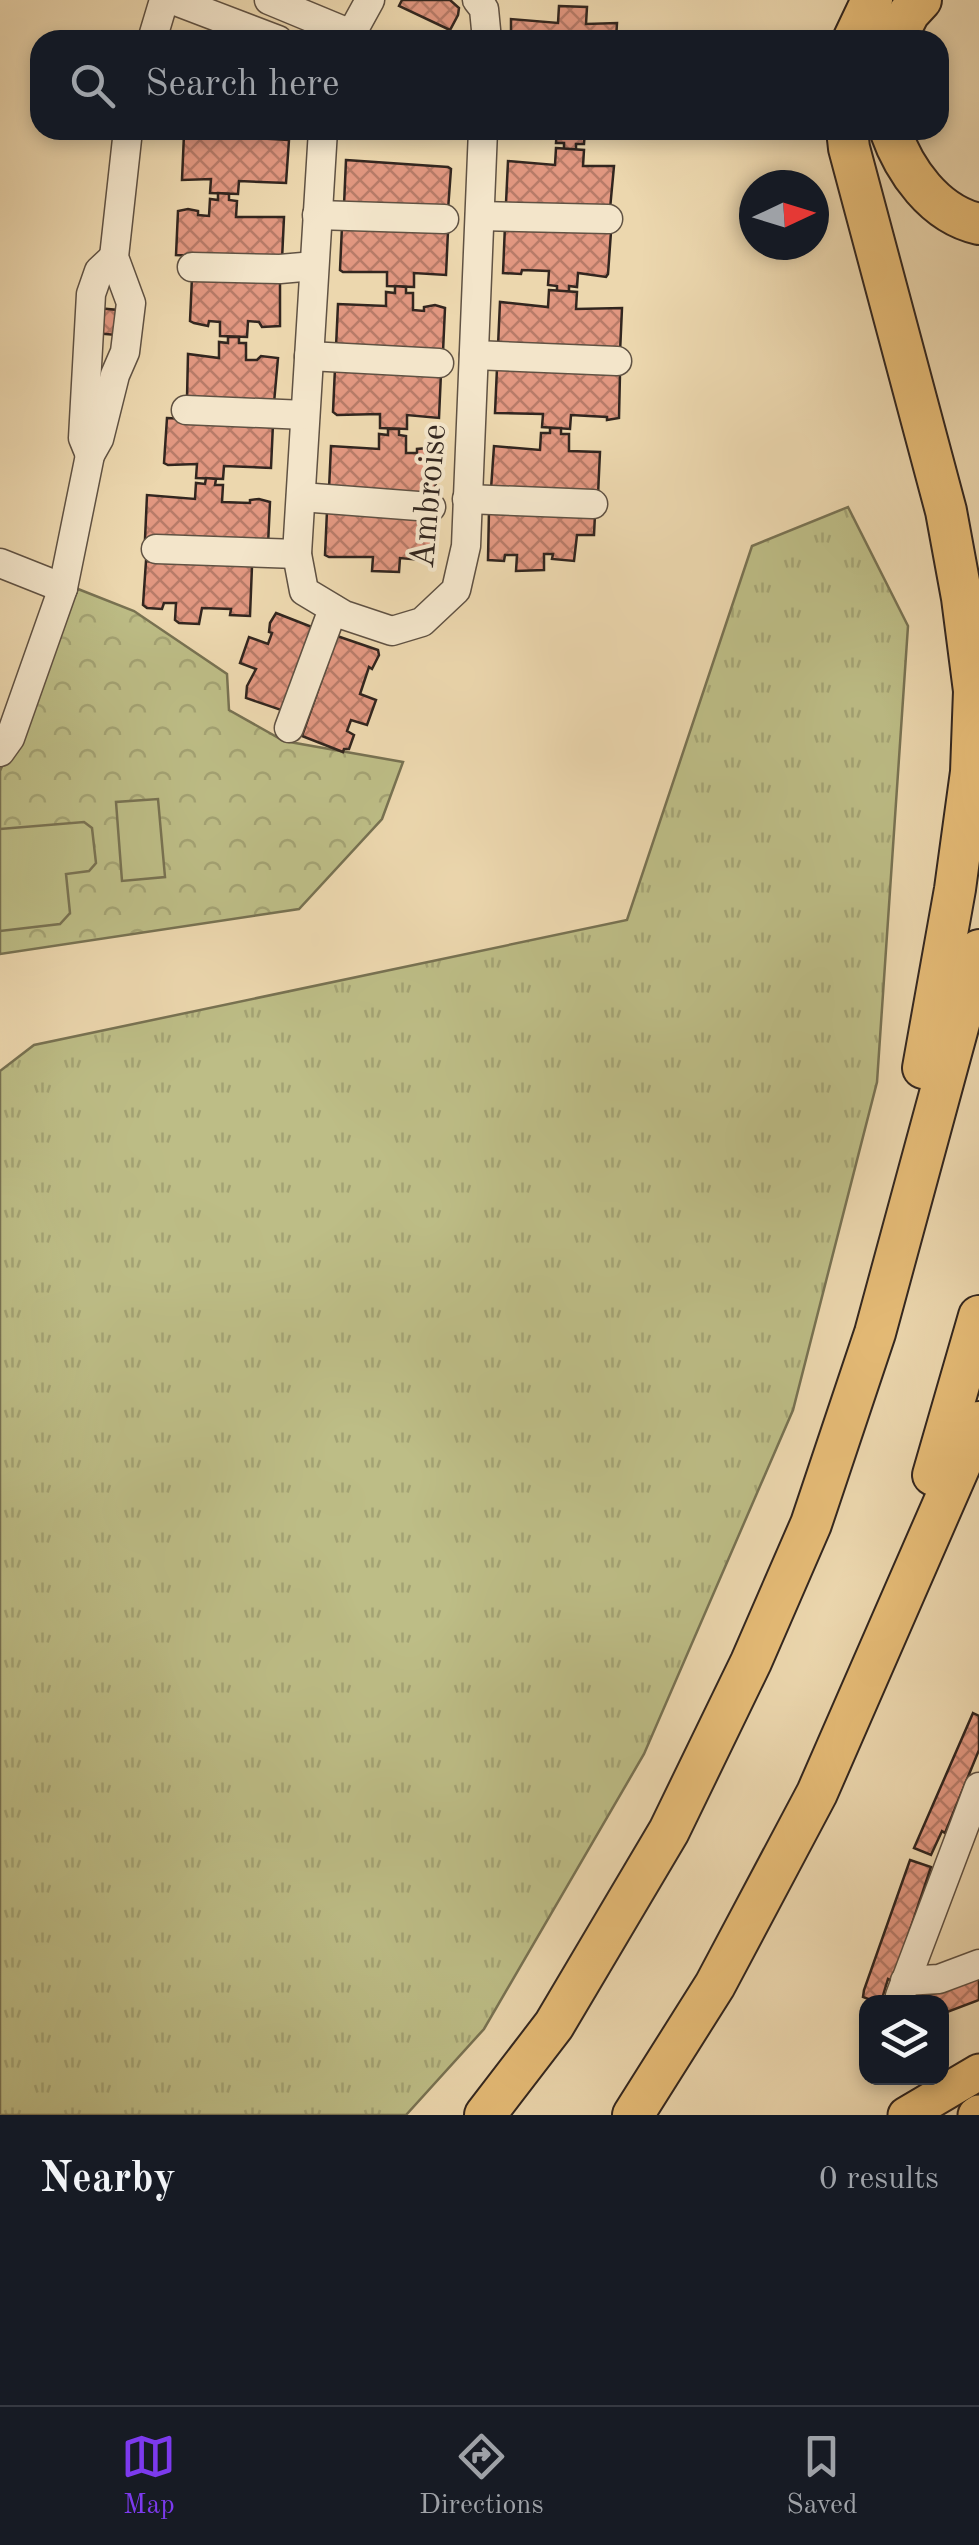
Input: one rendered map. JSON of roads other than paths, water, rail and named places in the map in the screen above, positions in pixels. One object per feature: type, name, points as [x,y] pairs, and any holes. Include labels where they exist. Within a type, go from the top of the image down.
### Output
[{"type":"highway","points":[[857,30],[872,0]]},
{"type":"highway","points":[[900,30],[921,0]]},
{"type":"highway","points":[[848,140],[946,511],[974,691],[971,772],[955,889],[875,1333]]},
{"type":"highway","points":[[893,140],[901,162],[930,197],[979,224]]},
{"type":"highway","points":[[486,2115],[554,2025],[669,1831],[751,1662],[811,1524],[875,1333],[979,950]]},
{"type":"highway","points":[[888,1632],[979,1316]]},
{"type":"highway","points":[[633,2115],[715,1985],[817,1793],[979,1422]]},
{"type":"main road","points":[[906,2115],[979,2072]]},
{"type":"street","points":[[155,30],[164,0]]},
{"type":"street","points":[[172,0],[252,30]]},
{"type":"street","points":[[269,0],[335,30]]},
{"type":"street","points":[[354,30],[370,0]]},
{"type":"street","points":[[476,0],[484,9],[486,30]]},
{"type":"street","points":[[90,455],[83,438],[91,294],[107,264],[126,140]]},
{"type":"street","name":"Ambroise","points":[[323,140],[297,554],[304,591],[334,609],[392,630],[422,622],[456,590],[466,546],[483,140]]},
{"type":"street","points":[[317,215],[444,219]]},
{"type":"street","points":[[480,216],[608,219]]},
{"type":"street","points":[[0,752],[10,738],[63,588],[90,455],[99,439],[123,358],[131,303],[107,264]]},
{"type":"street","points":[[192,267],[280,270],[314,266]]},
{"type":"street","points":[[474,355],[617,361]]},
{"type":"street","points":[[86,356],[123,358]]},
{"type":"street","points":[[309,356],[439,363]]},
{"type":"street","points":[[186,410],[305,415]]},
{"type":"street","points":[[301,496],[431,507]]},
{"type":"street","points":[[468,499],[593,504]]},
{"type":"street","points":[[156,549],[297,554]]},
{"type":"street","points":[[0,563],[63,588]]},
{"type":"street","points":[[289,728],[334,609]]},
{"type":"street","points":[[979,1789],[902,1988],[979,1964]]}]
